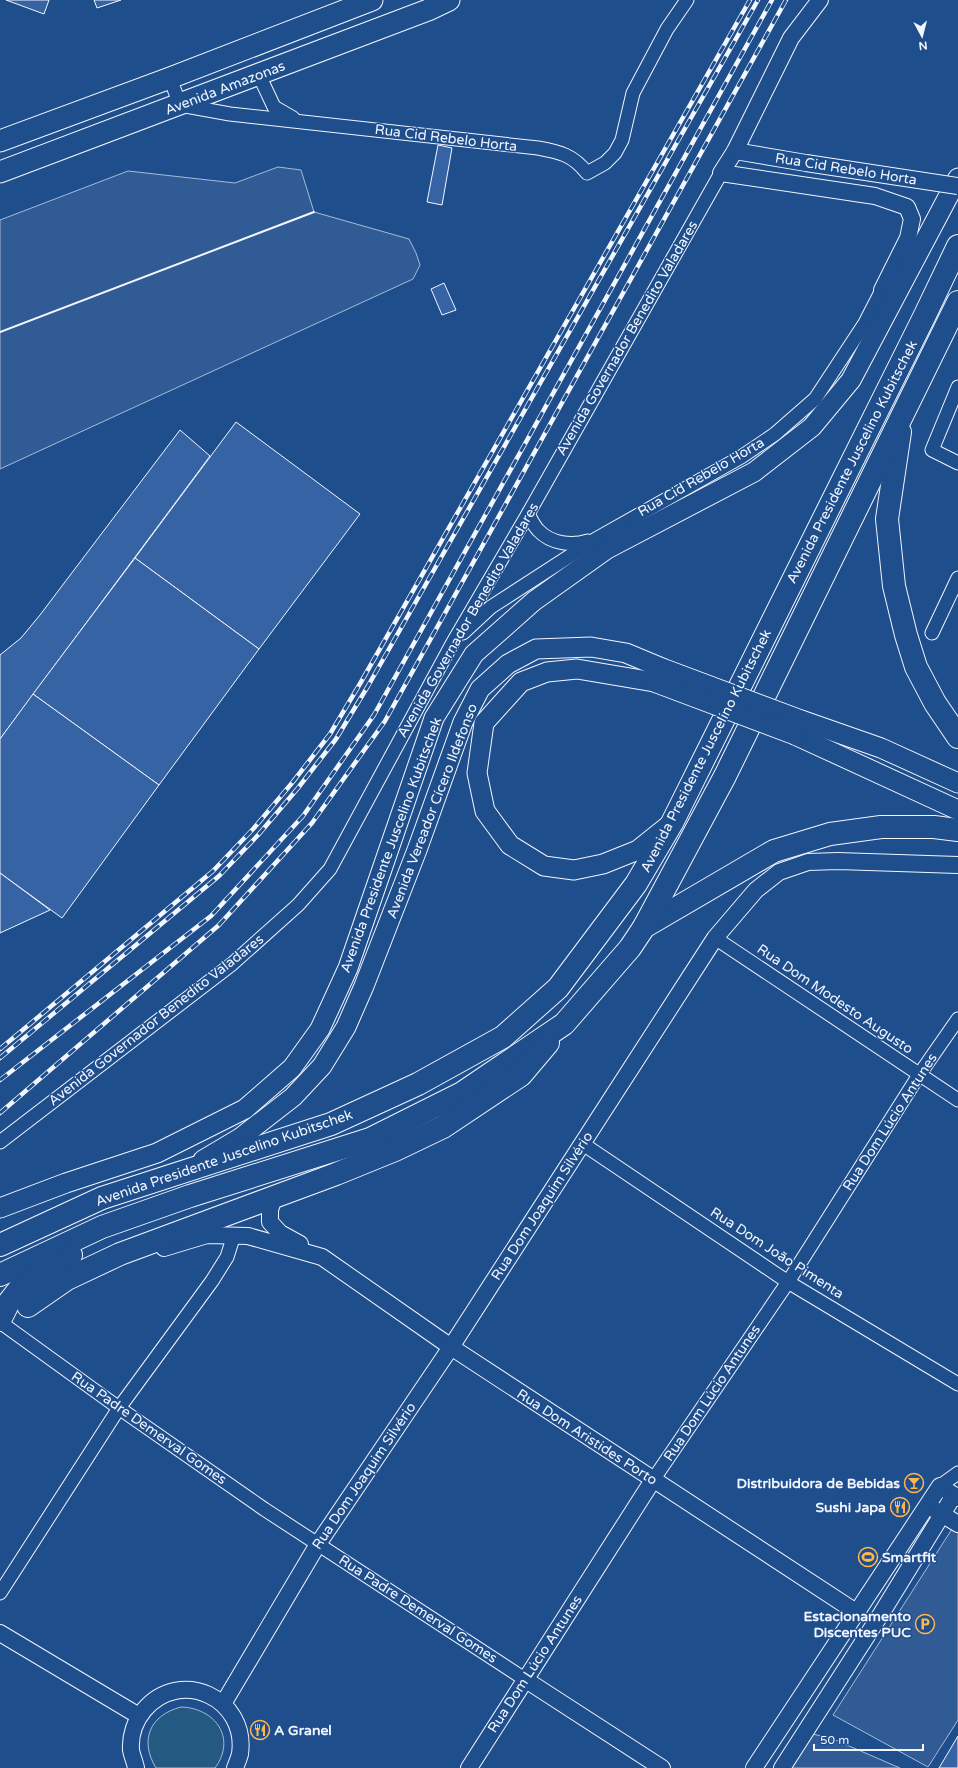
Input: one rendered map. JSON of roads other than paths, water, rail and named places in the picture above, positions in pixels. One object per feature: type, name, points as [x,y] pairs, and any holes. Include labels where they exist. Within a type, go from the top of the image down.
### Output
[{"type":"highway","name":"Avenida Presidente Juscelino Kubitschek","points":[[0,1244],[102,1198],[331,1124],[418,1084],[503,1037],[558,988],[636,884],[672,823],[958,246]]},
{"type":"highway","name":"Avenida Presidente Juscelino Kubitschek","points":[[0,1275],[102,1227],[190,1196],[370,1139],[462,1093],[564,1024],[630,948],[644,927],[725,776],[903,411],[958,302]]},
{"type":"highway","points":[[903,411],[887,519],[894,586],[906,635],[916,667],[935,703],[958,737]]},
{"type":"highway","points":[[644,927],[774,851],[830,834],[881,827],[934,827],[958,830]]},
{"type":"highway","points":[[28,1306],[67,1279],[120,1254],[336,1174],[395,1150],[443,1127],[521,1076],[564,1024]]},
{"type":"highway","points":[[190,1196],[277,1186],[336,1174]]},
{"type":"highway","points":[[0,1321],[9,1302],[23,1284],[78,1250],[102,1227]]},
{"type":"main road","name":"Avenida Amazonas","points":[[0,141],[170,78],[372,0]]},
{"type":"main road","name":"Avenida Amazonas","points":[[0,172],[259,75],[428,10],[448,0]]},
{"type":"main road","name":"Avenida Presidente Juscelino Kubitschek","points":[[0,1208],[66,1183],[156,1153],[245,1109],[292,1068],[320,1029],[348,968],[434,718],[474,654],[534,601],[607,549],[754,472],[812,427],[851,380],[958,178]]},
{"type":"main road","name":"Avenida Vereador Cícero Ildefonso","points":[[181,1173],[240,1138],[293,1097],[322,1066],[346,1027],[364,986],[406,879],[463,722],[480,689],[508,664],[536,649],[591,647],[626,653],[658,675],[798,728],[958,810]]},
{"type":"main road","name":"Avenida Vereador Cícero Ildefonso","points":[[658,675],[577,668],[547,672],[521,682],[484,723],[477,773],[485,811],[510,845],[544,866],[574,870],[603,864],[638,850],[672,823]]},
{"type":"main road","name":"Avenida Vereador Cícero Ildefonso","points":[[798,728],[881,748],[958,783]]},
{"type":"street","name":"Rua Cid Rebelo Horta","points":[[180,104],[230,114],[298,120],[538,148],[561,152],[578,162],[587,173],[605,163],[615,153],[622,140],[633,93],[667,29],[687,0]]},
{"type":"street","name":"Avenida Governador Benedito Valadares","points":[[0,1142],[232,964],[298,906],[330,869],[452,644],[735,151],[791,38],[820,0]]},
{"type":"street","name":"Rua Cid Rebelo Horta","points":[[259,75],[274,107],[298,120]]},
{"type":"street","points":[[170,78],[180,104]]},
{"type":"street","name":"Rua Cid Rebelo Horta","points":[[735,151],[958,186]]},
{"type":"street","name":"Rua Cid Rebelo Horta","points":[[452,644],[491,607],[596,539],[741,457],[775,434],[815,399],[865,323],[908,238],[912,219],[907,207],[875,196],[721,173]]},
{"type":"street","points":[[882,290],[884,318]]},
{"type":"street","points":[[958,386],[932,450],[958,463]]},
{"type":"street","name":"Rua Cid Rebelo Horta","points":[[528,514],[539,531],[556,542],[576,544],[596,539]]},
{"type":"street","points":[[633,517],[673,515]]},
{"type":"street","points":[[932,633],[958,578]]},
{"type":"street","name":"Rua Dom Joaquim Silvério","points":[[223,1704],[318,1544],[451,1347],[715,938],[756,890],[779,872],[808,862],[838,861],[958,865]]},
{"type":"street","name":"Rua Dom Modesto Augusto","points":[[715,938],[958,1100]]},
{"type":"street","name":"Rua Dom Lúcio Antunes","points":[[469,1768],[653,1480],[788,1282],[919,1075],[958,1019]]},
{"type":"street","name":"Rua Dom João Pimenta","points":[[583,1144],[788,1282],[958,1384]]},
{"type":"street","name":"Rua Dom Aristides Porto","points":[[274,1197],[270,1210],[270,1222],[280,1233],[322,1257],[451,1347],[856,1612]]},
{"type":"street","points":[[0,1321],[28,1306],[137,1257],[207,1235],[234,1235],[227,1257],[212,1280],[119,1408],[0,1592]]},
{"type":"street","name":"Rua Dom Aristides Porto","points":[[234,1235],[248,1236],[322,1257]]},
{"type":"street","name":"Rua Padre Demerval Gomes","points":[[0,1321],[119,1408],[318,1544],[662,1768]]},
{"type":"street","points":[[754,1768],[927,1504],[940,1486],[958,1473]]},
{"type":"street","points":[[782,1768],[943,1515],[956,1497],[958,1477]]},
{"type":"street","points":[[940,1486],[956,1497]]},
{"type":"street","points":[[927,1504],[958,1524]]},
{"type":"street","points":[[0,1633],[139,1716]]},
{"type":"street","points":[[136,1768],[131,1751],[132,1733],[139,1716],[149,1704],[163,1695],[178,1690],[199,1692],[210,1695],[223,1704],[234,1718],[240,1736],[240,1754],[235,1768]]},
{"type":"railway","points":[[0,1049],[213,871],[254,828],[292,783],[330,734],[750,0]]},
{"type":"railway","points":[[0,1058],[219,876],[259,834],[298,788],[336,739],[368,686],[758,0]]},
{"type":"railway","points":[[0,1080],[211,916],[303,816],[374,715],[772,0]]},
{"type":"railway","points":[[0,1113],[219,925],[312,823],[385,721],[786,0]]},
{"type":"place","name":"Distribuidora de Bebidas","points":[[914,1483]]},
{"type":"place","name":"Sushi Japa","points":[[900,1507]]},
{"type":"place","name":"Smartfit","points":[[868,1557]]},
{"type":"place","name":"Estacionamento Discentes PUC","points":[[925,1624]]},
{"type":"place","name":"A Granel","points":[[260,1730]]}]
